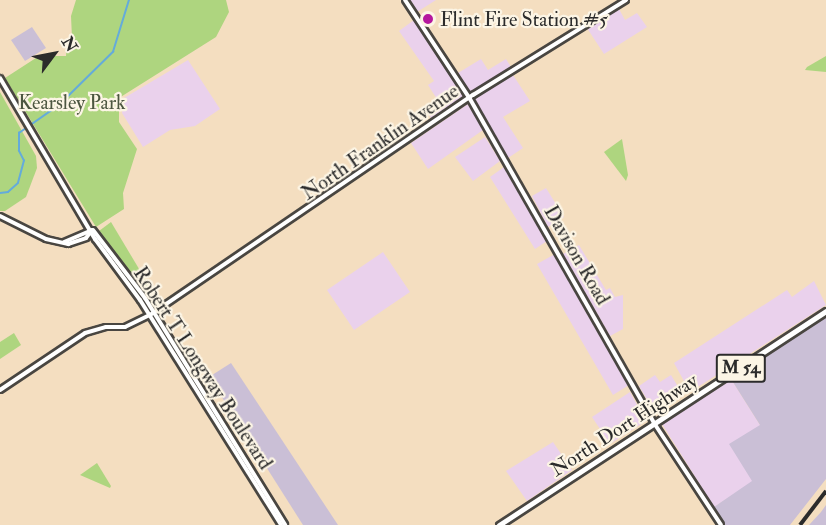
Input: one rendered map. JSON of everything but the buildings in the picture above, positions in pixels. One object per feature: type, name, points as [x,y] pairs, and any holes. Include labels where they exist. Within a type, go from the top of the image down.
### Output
[{"type":"main road","name":"North Dort Highway","points":[[499,525],[826,311]]},
{"type":"street","name":"Davison Road","points":[[405,0],[470,99],[654,423],[721,525]]},
{"type":"street","name":"North Franklin Avenue","points":[[0,390],[91,330],[125,327],[152,314],[470,99],[626,0]]},
{"type":"street","name":"Robert T Longway Boulevard","points":[[0,78],[92,230],[152,314],[283,525]]},
{"type":"street","points":[[0,216],[46,239],[64,242],[81,241],[92,230]]},
{"type":"shaded area","points":[[409,0],[436,0],[417,12]]},
{"type":"shaded area","points":[[619,9],[625,20],[637,13],[647,27],[604,54],[587,28]]},
{"type":"shaded area","points":[[414,20],[465,97],[433,121],[424,108],[437,99],[428,85],[434,81],[399,31]]},
{"type":"shaded area","points":[[32,27],[46,48],[25,61],[11,40]]},
{"type":"shaded area","points":[[481,59],[488,70],[506,59],[511,67],[470,92],[458,73]]},
{"type":"shaded area","points":[[188,60],[220,109],[195,126],[170,130],[143,147],[122,113],[124,98]]},
{"type":"shaded area","points":[[513,75],[530,101],[503,117],[523,148],[508,158],[474,98]]},
{"type":"shaded area","points":[[468,104],[483,130],[428,169],[411,143]]},
{"type":"shaded area","points":[[485,137],[500,161],[473,181],[455,157]]},
{"type":"shaded area","points":[[504,167],[547,241],[535,249],[490,177]]},
{"type":"shaded area","points":[[546,188],[564,217],[548,227],[532,196]]},
{"type":"shaded area","points":[[579,245],[606,290],[610,288],[615,297],[623,295],[623,329],[610,336],[563,254]]},
{"type":"shaded area","points":[[383,252],[410,292],[354,330],[327,290]]},
{"type":"shaded area","points":[[555,254],[629,385],[613,395],[537,264]]},
{"type":"shaded area","points":[[814,281],[826,305],[690,392],[674,363],[787,290],[792,297]]},
{"type":"shaded area","points":[[826,316],[826,479],[790,525],[725,525],[714,507],[752,481],[729,444],[760,425],[731,379]]},
{"type":"shaded area","points":[[231,363],[338,525],[303,525],[209,377]]},
{"type":"shaded area","points":[[655,375],[660,382],[671,375],[683,395],[655,413],[639,386]]},
{"type":"shaded area","points":[[731,379],[760,425],[753,482],[714,507],[662,424]]},
{"type":"shaded area","points":[[630,392],[646,421],[610,444],[592,417]]},
{"type":"shaded area","points":[[553,442],[572,470],[527,501],[506,471]]},
{"type":"shaded area","points":[[826,505],[826,525],[809,525],[821,512]]},
{"type":"green space","name":"Kearsley Park","points":[[76,0],[226,0],[229,12],[216,37],[119,98],[119,122],[137,149],[123,193],[124,209],[96,227],[5,78],[39,56],[66,56],[67,44],[72,38],[71,16]]},
{"type":"green space","points":[[826,56],[826,72],[805,70],[807,67]]},
{"type":"green space","points":[[0,92],[36,156],[37,168],[26,197],[5,211],[0,211]]},
{"type":"green space","points":[[622,139],[628,175],[626,181],[604,152]]},
{"type":"green space","points":[[111,222],[160,304],[155,307],[99,231]]},
{"type":"green space","points":[[14,333],[21,345],[0,359],[0,342]]},
{"type":"green space","points":[[97,463],[111,486],[110,488],[80,475]]},
{"type":"waterway","points":[[0,193],[8,192],[18,183],[24,161],[19,151],[19,133],[59,105],[113,52],[129,0]]},
{"type":"railway","points":[[800,525],[826,491]]},
{"type":"place","name":"Flint Fire Station #5","points":[[428,19]]}]
